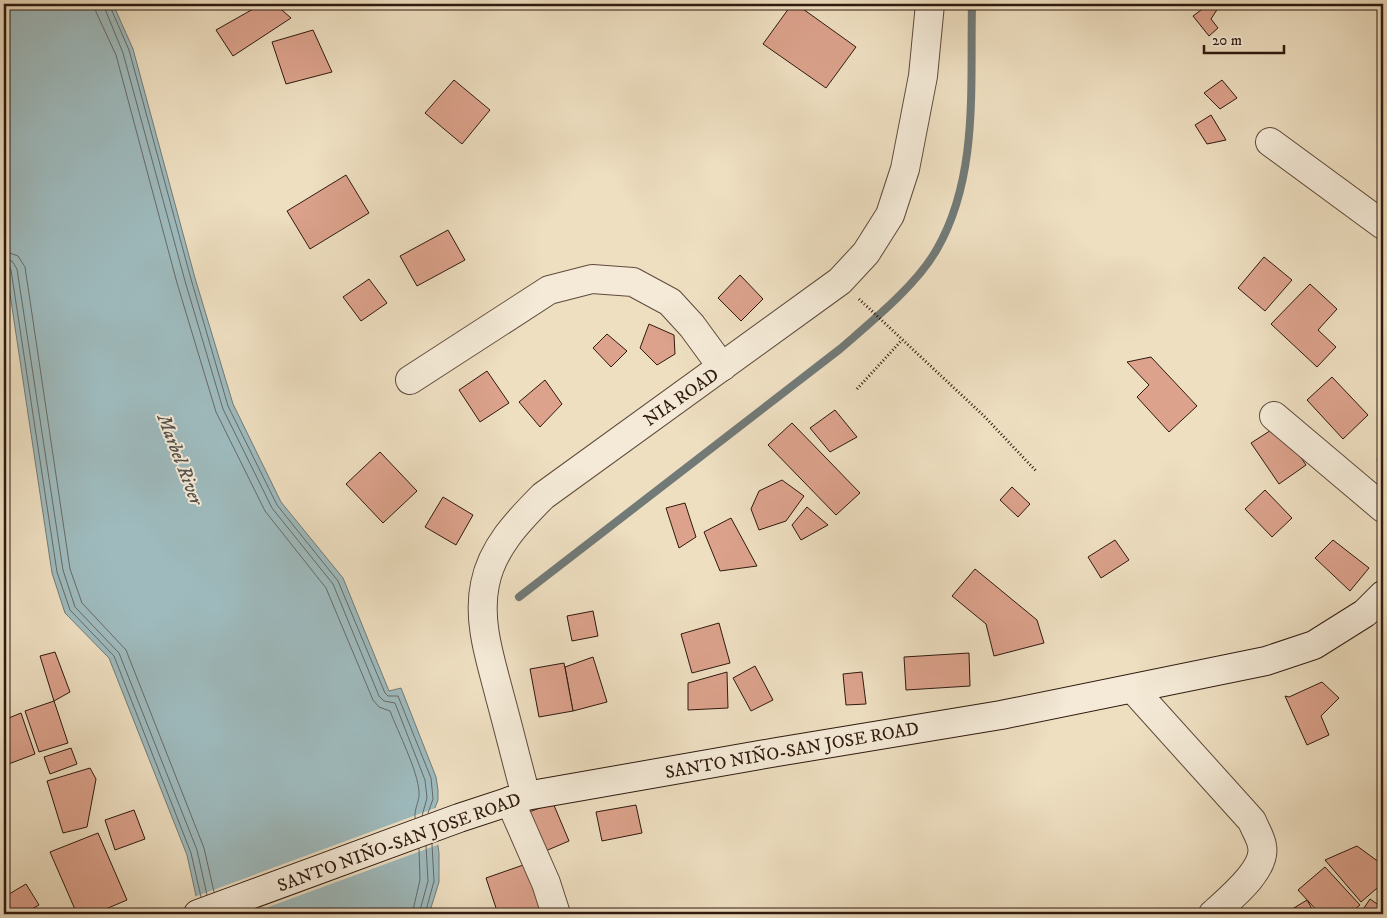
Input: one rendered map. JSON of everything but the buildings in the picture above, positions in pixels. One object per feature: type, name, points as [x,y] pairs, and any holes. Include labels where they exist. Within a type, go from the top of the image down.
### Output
[{"type":"street","name":"NIA ROAD","points":[[556,914],[518,799],[486,643],[483,608],[485,583],[496,554],[515,523],[543,496],[840,281],[866,253],[890,215],[905,169],[923,76],[930,4]]},
{"type":"street","points":[[1270,142],[1383,225]]},
{"type":"street","points":[[410,380],[549,290],[592,279],[633,282],[670,302],[692,326],[722,368]]},
{"type":"street","points":[[1274,416],[1383,508]]},
{"type":"street","name":"SANTO NIÑO-SAN JOSE ROAD","points":[[198,914],[459,818],[518,799],[767,753],[1001,715],[1134,690],[1266,661],[1314,645],[1365,613],[1383,595]]},
{"type":"street","points":[[1134,690],[1252,821],[1263,848],[1258,865],[1249,880],[1213,914]]},
{"type":"path","points":[[870,309],[984,416],[1036,472]]},
{"type":"path","points":[[857,389],[902,340]]},
{"type":"water","name":"Marbel River","points":[[4,4],[113,4],[133,49],[195,278],[233,404],[281,502],[343,578],[389,691],[401,688],[436,777],[438,800],[433,813],[439,853],[439,882],[429,914],[200,914],[187,855],[109,658],[65,613],[52,573],[4,254]]},
{"type":"pier","points":[[438,807],[435,814],[440,844],[249,914],[198,914],[194,897]]},
{"type":"waterway","points":[[519,597],[840,349],[893,302],[928,263],[950,221],[960,191],[966,161],[970,130],[972,4]]}]
